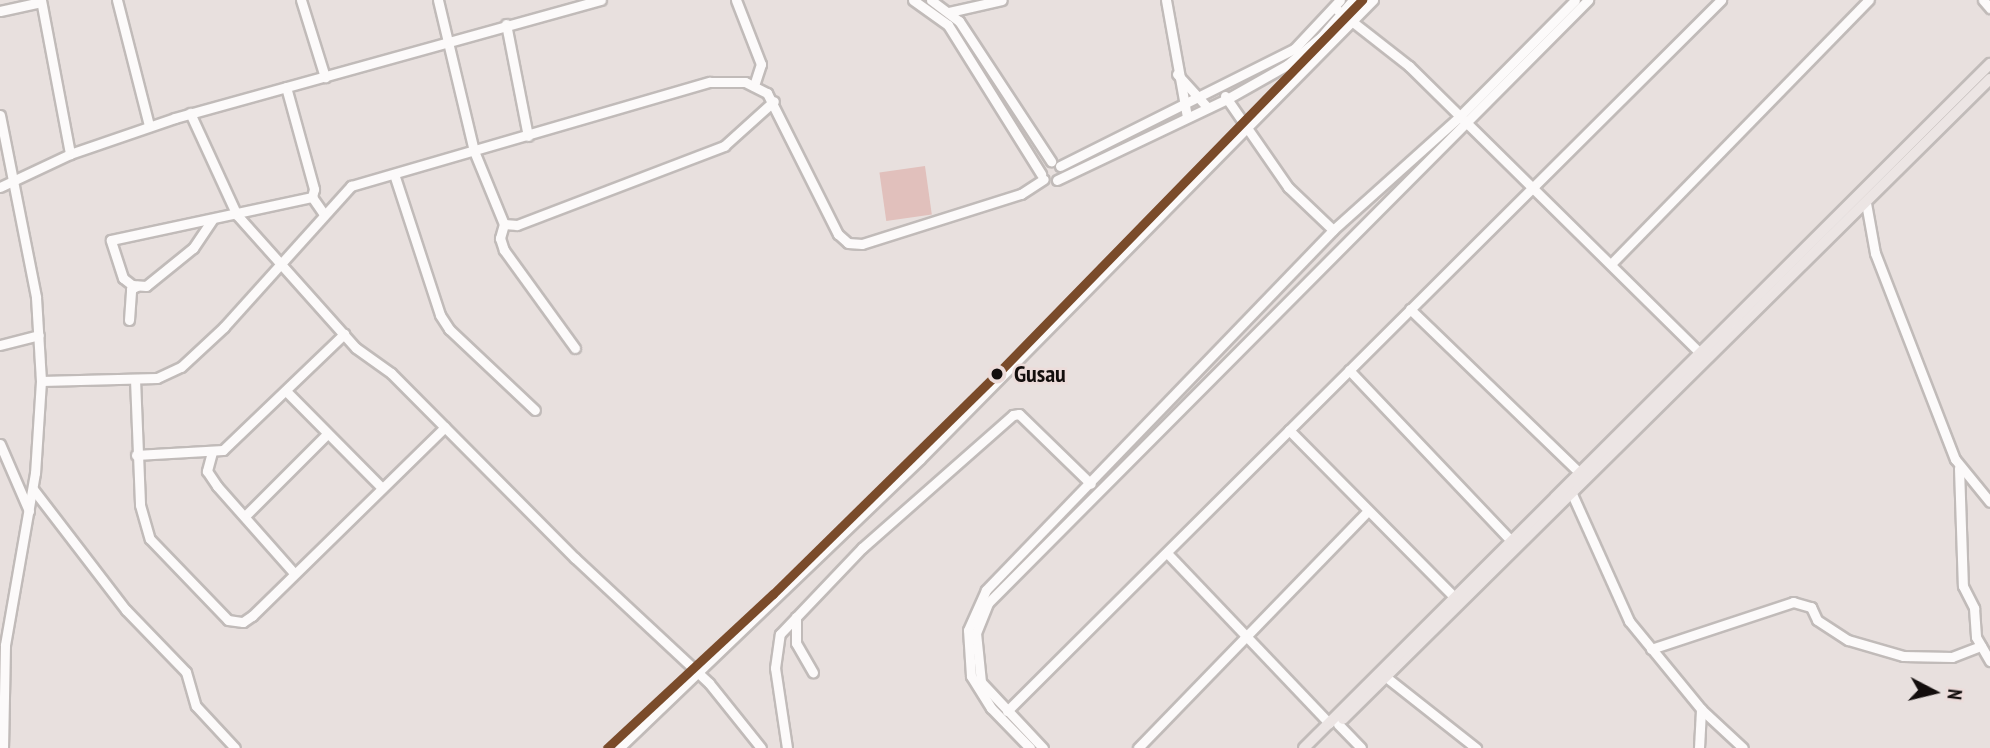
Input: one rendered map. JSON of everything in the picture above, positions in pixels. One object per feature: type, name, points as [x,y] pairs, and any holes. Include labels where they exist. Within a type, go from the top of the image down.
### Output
[{"type":"main road","points":[[1314,748],[1333,724],[1454,597],[1702,354],[1990,64]]},
{"type":"main road","points":[[1304,748],[1386,677],[1990,79]]},
{"type":"street","points":[[117,0],[149,126]]},
{"type":"street","points":[[301,0],[325,77]]},
{"type":"street","points":[[438,0],[474,151],[504,224],[500,238],[504,250],[575,348]]},
{"type":"street","points":[[0,187],[70,154],[149,126],[506,24],[601,0]]},
{"type":"street","points":[[736,0],[761,64],[754,86]]},
{"type":"street","points":[[913,0],[948,25],[1042,177],[1057,180],[1227,99],[1287,65],[1339,7]]},
{"type":"street","points":[[931,0],[949,12],[1055,163],[1057,180]]},
{"type":"street","points":[[949,12],[973,3],[1002,0]]},
{"type":"street","points":[[1166,0],[1182,104],[1187,117]]},
{"type":"street","points":[[1042,177],[1041,166],[1055,163],[1294,49],[1339,7],[1353,0]]},
{"type":"street","points":[[619,748],[920,459],[1245,126],[1373,0]]},
{"type":"street","points":[[1043,748],[981,682],[975,652],[981,617],[1006,575],[1333,230],[1464,119],[1575,0]]},
{"type":"street","points":[[1030,748],[978,692],[967,663],[971,619],[986,590],[1006,575],[1464,119],[1588,0]]},
{"type":"street","points":[[1007,711],[1721,0]]},
{"type":"street","points":[[1611,264],[1870,0]]},
{"type":"street","points":[[1983,0],[1990,8]]},
{"type":"street","points":[[0,11],[41,1],[70,154]]},
{"type":"street","points":[[1339,7],[1351,21],[1409,66],[1702,354]]},
{"type":"street","points":[[506,24],[528,136]]},
{"type":"street","points":[[1177,74],[1200,95],[1207,107]]},
{"type":"street","points":[[41,381],[157,378],[181,367],[224,327],[323,213],[351,186],[710,82],[754,86],[774,101],[838,234],[848,243],[862,244],[1021,194],[1042,177]]},
{"type":"street","points":[[286,87],[314,189],[312,197],[323,213]]},
{"type":"street","points":[[1219,87],[1289,187],[1333,230]]},
{"type":"street","points":[[504,224],[517,225],[723,146],[774,101]]},
{"type":"street","points":[[190,114],[237,215],[344,334],[445,427],[699,673],[761,748]]},
{"type":"street","points":[[0,115],[15,179],[39,335],[41,381],[33,489],[4,630],[3,748]]},
{"type":"street","points":[[394,174],[440,315],[449,329],[535,410]]},
{"type":"street","points":[[212,220],[193,248],[146,286],[123,278],[111,240],[312,197]]},
{"type":"street","points":[[1866,203],[1875,253],[1959,468],[1960,565],[1981,646],[1990,662]]},
{"type":"street","points":[[129,320],[131,289],[138,285]]},
{"type":"street","points":[[1410,309],[1580,473]]},
{"type":"street","points":[[136,455],[212,452],[236,439],[344,334]]},
{"type":"street","points":[[0,345],[39,335]]},
{"type":"street","points":[[1349,370],[1511,541]]},
{"type":"street","points":[[135,379],[140,505],[150,539],[228,620],[243,622],[252,616],[445,427]]},
{"type":"street","points":[[286,391],[381,487]]},
{"type":"street","points":[[787,748],[775,657],[780,634],[862,548],[1013,415],[1019,414],[1091,484]]},
{"type":"street","points":[[1289,430],[1454,597]]},
{"type":"street","points":[[245,516],[327,434]]},
{"type":"street","points":[[0,443],[5,472],[29,511]]},
{"type":"street","points":[[212,452],[207,471],[293,573]]},
{"type":"street","points":[[1959,468],[1990,502]]},
{"type":"street","points":[[33,489],[126,610],[186,672],[196,706],[235,748]]},
{"type":"street","points":[[1572,494],[1629,621],[1701,709],[1744,748]]},
{"type":"street","points":[[1138,748],[1368,511]]},
{"type":"street","points":[[1167,553],[1247,638],[1333,724],[1361,748]]},
{"type":"street","points":[[1651,649],[1793,602],[1811,607],[1817,620],[1848,640],[1903,656],[1952,657],[1981,646]]},
{"type":"street","points":[[797,615],[796,643],[813,672]]},
{"type":"street","points":[[1386,677],[1476,748]]},
{"type":"street","points":[[1699,748],[1701,709]]},
{"type":"shaded area","points":[[925,166],[932,215],[886,221],[879,172]]},
{"type":"transit line","points":[[607,748],[773,594],[997,374],[1362,0]]},
{"type":"place","name":"Gusau","points":[[997,374]]}]
